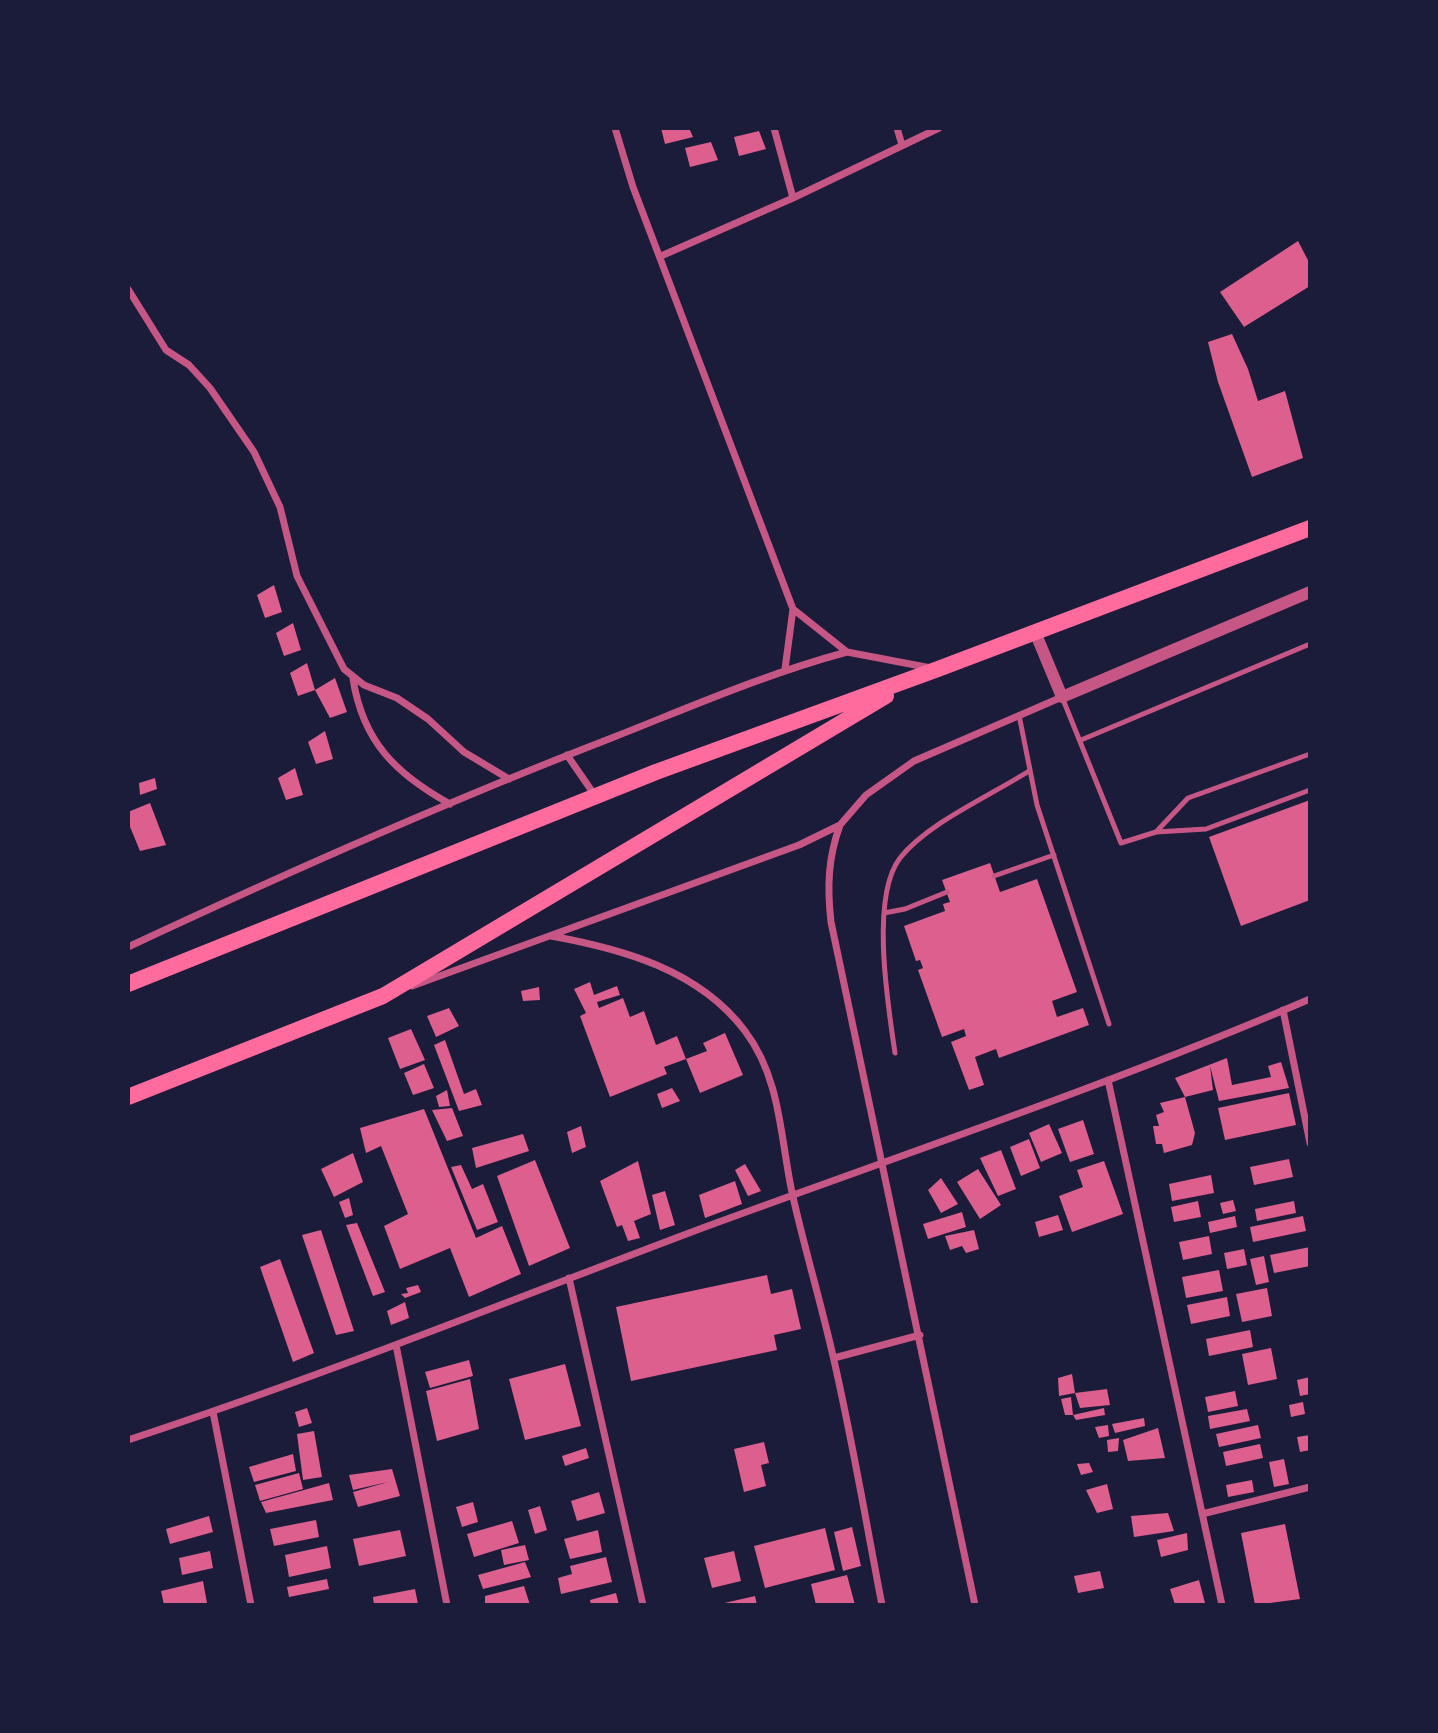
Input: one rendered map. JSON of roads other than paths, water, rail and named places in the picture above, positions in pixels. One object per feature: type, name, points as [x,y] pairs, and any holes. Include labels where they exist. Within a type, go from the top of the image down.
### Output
[{"type":"main road","points":[[128,984],[596,797],[1310,527]]},
{"type":"main road","points":[[128,1097],[383,996],[921,675]]},
{"type":"street","points":[[615,128],[633,187],[793,609],[786,669]]},
{"type":"street","points":[[774,128],[793,198]]},
{"type":"street","points":[[897,128],[902,145]]},
{"type":"street","points":[[661,256],[793,198],[939,128]]},
{"type":"street","points":[[128,289],[166,351],[189,365],[210,388],[254,452],[280,507],[297,576],[344,669],[353,679],[397,698],[428,719],[464,752],[509,779]]},
{"type":"street","points":[[975,1605],[831,922],[827,886],[831,849],[840,825],[866,795],[914,761],[1310,592]]},
{"type":"street","points":[[793,609],[847,652]]},
{"type":"street","points":[[1035,632],[1062,697]]},
{"type":"street","points":[[128,947],[509,779],[786,669],[847,652],[938,669]]},
{"type":"street","points":[[353,679],[365,722],[393,765],[424,789],[450,804]]},
{"type":"street","points":[[567,755],[596,797]]},
{"type":"street","points":[[383,996],[799,845],[840,825]]},
{"type":"street","points":[[551,936],[626,952],[661,965],[692,983],[735,1020],[760,1053],[775,1092],[793,1195],[834,1358],[882,1605]]},
{"type":"street","points":[[128,1440],[396,1345],[569,1278],[1108,1080],[1310,999]]},
{"type":"street","points":[[1283,1010],[1310,1143]]},
{"type":"street","points":[[1108,1080],[1222,1605]]},
{"type":"street","points":[[569,1278],[642,1605]]},
{"type":"street","points":[[834,1358],[920,1335]]},
{"type":"street","points":[[396,1345],[447,1605]]},
{"type":"street","points":[[213,1412],[251,1605]]},
{"type":"street","points":[[1202,1514],[1310,1487]]},
{"type":"lane","points":[[1081,740],[1310,644]]},
{"type":"lane","points":[[1062,697],[1121,843],[1156,832],[1206,829],[1310,790]]},
{"type":"lane","points":[[1019,715],[1029,771],[1109,1024]]},
{"type":"lane","points":[[1156,832],[1188,799],[1310,754]]},
{"type":"lane","points":[[895,1054],[887,998],[884,913],[885,894],[892,872],[912,846],[1029,771]]},
{"type":"lane","points":[[994,876],[1054,855]]},
{"type":"lane","points":[[884,913],[905,909],[947,892]]}]
